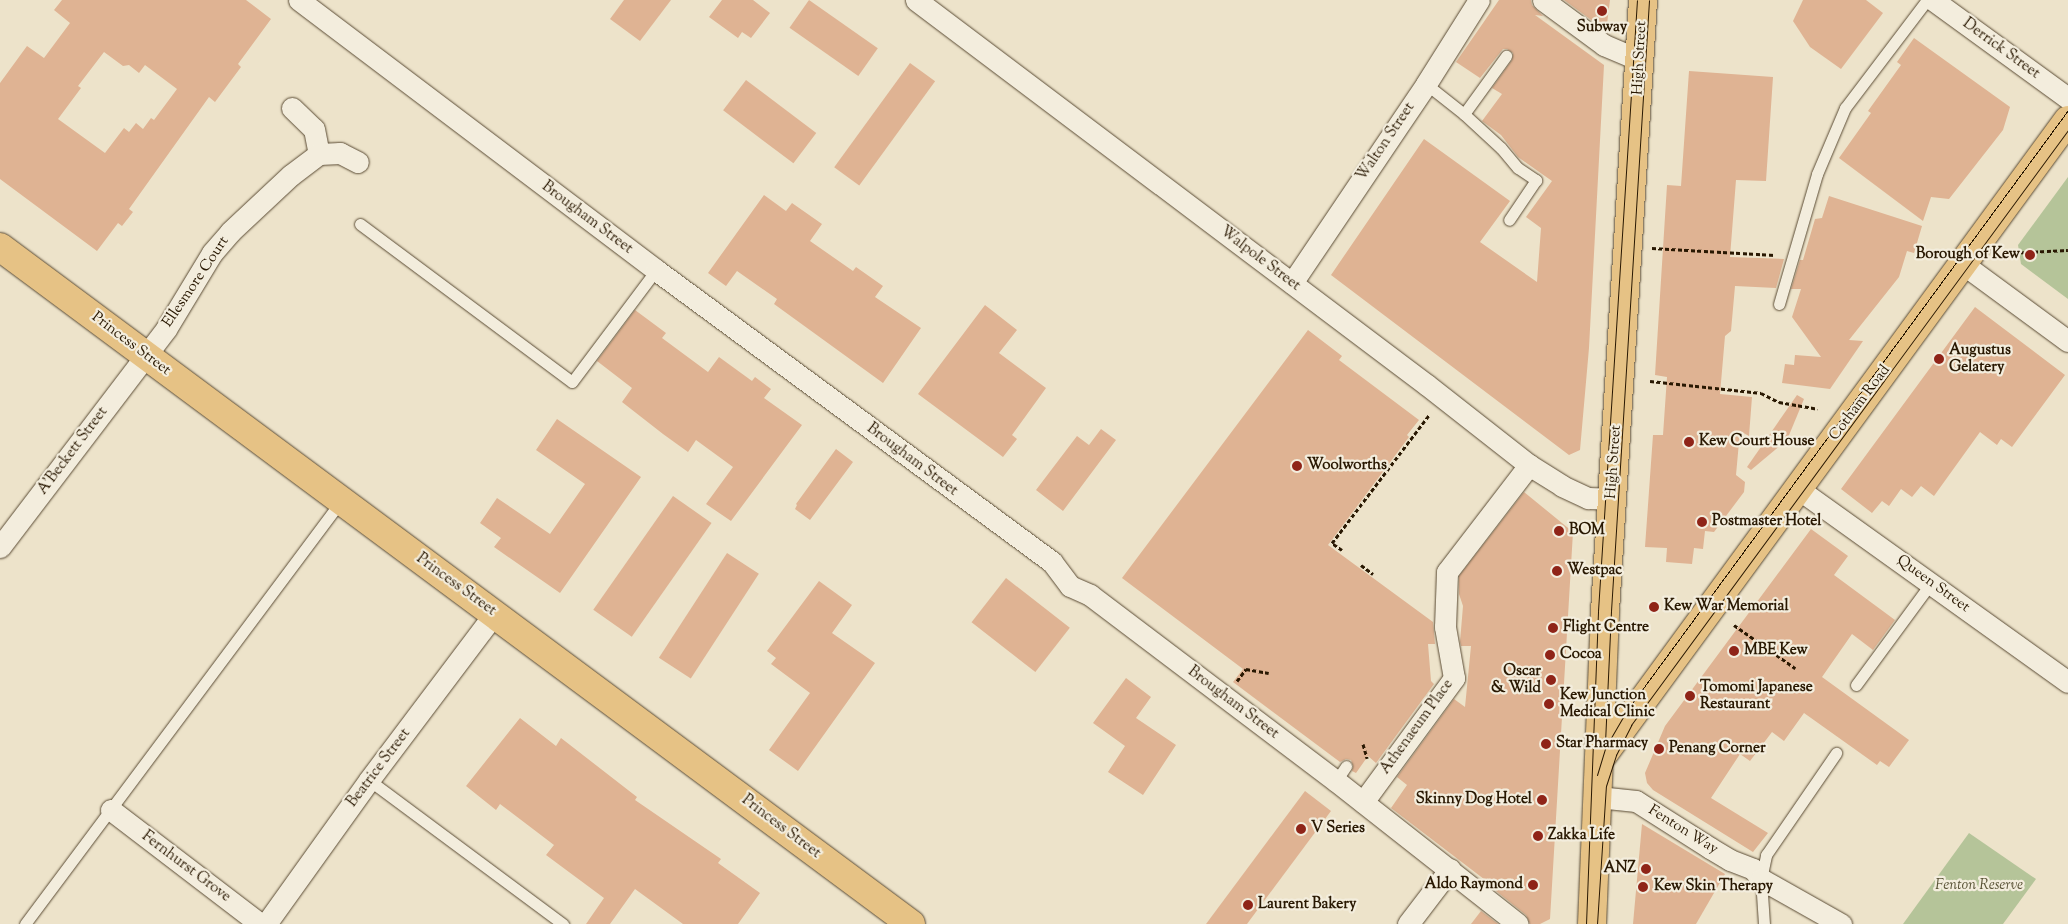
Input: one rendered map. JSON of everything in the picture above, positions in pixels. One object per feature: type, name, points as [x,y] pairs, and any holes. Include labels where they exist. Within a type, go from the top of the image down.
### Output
[{"type":"main road","name":"High Street","points":[[1592,924],[1600,759],[1602,664],[1611,499],[1629,247],[1643,0]]},
{"type":"main road","name":"Cotham Road","points":[[1600,759],[2068,120]]},
{"type":"main road","name":"Princess Street","points":[[0,247],[911,924]]},
{"type":"street","name":"Brougham Street","points":[[299,0],[656,270],[1052,562],[1070,586],[1090,595],[1341,773],[1362,802],[1518,924]]},
{"type":"street","name":"Walpole Street","points":[[916,0],[1292,283],[1529,465],[1562,486],[1588,498],[1611,499]]},
{"type":"street","name":"Walton Street","points":[[1292,283],[1426,84],[1479,0]]},
{"type":"street","points":[[1543,0],[1604,45],[1639,60]]},
{"type":"street","name":"Derrick Street","points":[[1933,0],[2068,98]]},
{"type":"street","points":[[292,108],[314,129],[319,154],[340,153],[358,162]]},
{"type":"street","name":"Ellesmore Court","points":[[146,355],[166,329],[212,253],[230,232],[290,175],[319,154]]},
{"type":"street","points":[[1963,264],[2068,341]]},
{"type":"street","name":"A'Beckett Street","points":[[1,544],[146,355]]},
{"type":"street","name":"Athenaeum Place","points":[[1362,802],[1454,678],[1445,627],[1447,572],[1529,465]]},
{"type":"street","name":"Queen Street","points":[[1797,488],[2068,682]]},
{"type":"street","name":"Beatrice Street","points":[[266,924],[369,780],[495,613]]},
{"type":"street","name":"Fenton Way","points":[[1598,798],[1636,801],[1730,860],[1753,869],[1761,879],[1841,924]]},
{"type":"street","name":"Fernhurst Grove","points":[[111,810],[260,924]]},
{"type":"street","points":[[1408,924],[1450,869]]},
{"type":"lane","points":[[1779,304],[1817,174],[1845,108],[1927,0]]},
{"type":"lane","points":[[1464,114],[1506,56]]},
{"type":"lane","points":[[1426,84],[1464,114],[1501,148],[1518,168],[1536,180],[1509,220]]},
{"type":"lane","points":[[360,224],[572,382],[656,270]]},
{"type":"lane","points":[[25,924],[341,501]]},
{"type":"lane","points":[[1856,685],[1931,583]]},
{"type":"lane","points":[[1764,924],[1761,879],[1769,848],[1836,752]]},
{"type":"lane","points":[[369,780],[563,924]]},
{"type":"path","points":[[1629,247],[1793,256]]},
{"type":"path","points":[[2008,253],[2068,250]]},
{"type":"path","points":[[1650,381],[1761,393],[1779,402],[1818,410]]},
{"type":"path","points":[[1342,550],[1332,543],[1430,414]]},
{"type":"path","points":[[1362,565],[1373,574]]},
{"type":"path","points":[[1734,625],[1794,668]]},
{"type":"path","points":[[1234,685],[1246,669],[1269,673]]},
{"type":"path","points":[[1363,744],[1366,758]]},
{"type":"green space","points":[[2068,177],[2068,299],[2021,264],[2018,245]]},
{"type":"green space","name":"Fenton Reserve","points":[[1969,833],[2036,879],[2003,924],[1903,924]]},
{"type":"building","points":[[62,0],[246,0],[271,19],[238,64],[241,67],[215,102],[209,97],[129,209],[133,212],[122,226],[118,223],[97,251],[0,179],[0,83],[27,46],[44,58],[70,23],[54,10]],"holes":[[[104,52],[123,66],[129,65],[139,73],[145,65],[177,89],[154,120],[151,118],[143,129],[136,123],[129,132],[124,128],[105,153],[58,119],[81,88],[78,86]]]},
{"type":"building","points":[[624,0],[671,0],[640,41],[610,19]]},
{"type":"building","points":[[722,0],[753,0],[770,13],[751,38],[742,32],[738,38],[709,17]]},
{"type":"building","points":[[809,0],[878,48],[858,76],[789,28]]},
{"type":"building","points":[[1499,0],[1531,0],[1532,5],[1543,16],[1535,15],[1604,65],[1589,348],[1580,450],[1569,455],[1331,275],[1424,139],[1510,201],[1480,242],[1537,282],[1541,228],[1526,217],[1552,181],[1518,157],[1501,135],[1482,121],[1502,94],[1492,88],[1512,60],[1513,53],[1503,49],[1480,78],[1456,62]]},
{"type":"building","points":[[1564,0],[1610,0],[1607,24],[1594,22]]},
{"type":"building","points":[[1803,0],[1866,0],[1883,13],[1841,69],[1810,47],[1793,21]]},
{"type":"building","points":[[1914,38],[2010,107],[2003,130],[1949,199],[1931,197],[1923,221],[1839,158],[1871,113],[1868,111],[1901,65],[1897,62]]},
{"type":"building","points":[[910,63],[935,81],[859,186],[834,167]]},
{"type":"building","points":[[1689,71],[1773,77],[1766,181],[1736,180],[1730,257],[1784,259],[1776,288],[1735,286],[1731,331],[1725,336],[1720,394],[1752,397],[1749,436],[1740,431],[1736,475],[1745,482],[1744,492],[1714,532],[1705,531],[1703,549],[1694,548],[1692,564],[1666,562],[1667,548],[1645,547],[1653,435],[1663,435],[1667,377],[1655,375],[1667,185],[1681,186]]},
{"type":"building","points":[[746,80],[816,133],[793,163],[723,110]]},
{"type":"building","points":[[764,195],[786,211],[792,203],[822,224],[810,241],[853,271],[856,267],[883,286],[875,297],[921,328],[883,383],[774,304],[777,299],[737,271],[726,286],[708,273]]},
{"type":"building","points":[[1829,196],[1922,226],[1914,253],[1907,251],[1899,277],[1849,340],[1863,341],[1830,389],[1782,383],[1785,364],[1794,365],[1795,355],[1821,357],[1792,317],[1801,289],[1791,289],[1800,260],[1803,260],[1815,219],[1822,218]]},
{"type":"building","points":[[985,305],[1017,330],[999,353],[1046,388],[1012,435],[1017,439],[1003,457],[918,394]]},
{"type":"building","points":[[1975,307],[2065,375],[2012,447],[2001,439],[1997,445],[1980,432],[1934,496],[1921,486],[1912,497],[1901,489],[1889,506],[1882,501],[1872,513],[1841,489]]},
{"type":"building","points":[[635,310],[666,333],[662,338],[708,372],[719,357],[752,381],[755,377],[771,389],[764,398],[802,425],[731,521],[706,504],[733,467],[696,440],[688,452],[663,434],[622,402],[632,388],[597,361]]},
{"type":"building","name":"Woolworths","points":[[1308,330],[1342,356],[1339,360],[1419,420],[1407,435],[1409,437],[1328,545],[1433,622],[1435,644],[1428,644],[1431,681],[1434,684],[1376,763],[1368,756],[1356,773],[1352,771],[1351,760],[1346,759],[1340,762],[1233,682],[1243,669],[1122,578]]},
{"type":"building","points":[[1797,395],[1804,399],[1787,440],[1751,470],[1747,467]]},
{"type":"building","points":[[557,419],[641,477],[560,593],[494,547],[501,538],[480,523],[497,498],[550,534],[585,484],[536,450]]},
{"type":"building","points":[[1101,429],[1116,440],[1063,511],[1036,490],[1077,436],[1089,445]]},
{"type":"building","points":[[836,449],[853,462],[810,520],[795,509],[796,504]]},
{"type":"building","points":[[1524,492],[1573,532],[1550,919],[1540,924],[1530,924],[1526,915],[1496,891],[1497,889],[1391,808],[1407,785],[1397,777],[1454,699],[1465,707],[1471,646],[1461,646],[1460,642],[1463,606],[1459,594],[1459,576]]},
{"type":"building","points":[[673,496],[712,523],[632,637],[593,610]]},
{"type":"building","points":[[1811,529],[1848,556],[1834,575],[1895,620],[1873,650],[1852,634],[1822,677],[1909,740],[1889,767],[1880,761],[1877,765],[1804,713],[1784,741],[1772,732],[1750,761],[1740,754],[1711,798],[1768,833],[1753,852],[1653,790],[1647,783],[1645,773],[1665,726]]},
{"type":"building","points":[[727,553],[759,574],[691,679],[659,658]]},
{"type":"building","points":[[1006,578],[1070,628],[1035,672],[972,622]]},
{"type":"building","points":[[819,581],[852,605],[832,633],[875,663],[798,771],[769,750],[810,693],[771,664],[776,658],[767,651]]},
{"type":"building","points":[[1126,678],[1151,697],[1136,718],[1176,745],[1143,795],[1108,772],[1125,746],[1093,723]]},
{"type":"building","points":[[520,718],[556,746],[561,738],[637,797],[635,800],[721,859],[718,863],[760,893],[738,924],[683,924],[635,889],[610,924],[586,924],[604,898],[546,855],[554,845],[500,804],[496,810],[466,786]]},
{"type":"building","points":[[1305,791],[1331,811],[1247,924],[1206,924]]},
{"type":"building","points":[[1642,824],[1725,874],[1696,924],[1633,924]]},
{"type":"building","points":[[1481,911],[1498,924],[1471,924]]},
{"type":"tram line","points":[[1586,924],[1598,611],[1637,0]]},
{"type":"tram line","points":[[1605,743],[1611,611],[1649,0]]},
{"type":"tram line","points":[[1597,775],[1605,748],[1627,710],[2068,110]]},
{"type":"tram line","points":[[1597,924],[1606,786],[1616,755],[1631,725],[2068,130]]},
{"type":"place","name":"Subway","points":[[1602,11]]},
{"type":"place","name":"Borough of Kew","points":[[2030,255]]},
{"type":"place","name":"Augustus Gelatery","points":[[1939,359]]},
{"type":"place","name":"Kew Court House","points":[[1689,442]]},
{"type":"place","name":"Woolworths","points":[[1297,466]]},
{"type":"place","name":"Postmaster Hotel","points":[[1702,522]]},
{"type":"place","name":"BOM","points":[[1559,531]]},
{"type":"place","name":"Westpac","points":[[1557,571]]},
{"type":"place","name":"Kew War Memorial","points":[[1654,607]]},
{"type":"place","name":"Flight Centre","points":[[1553,628]]},
{"type":"place","name":"MBE Kew","points":[[1734,651]]},
{"type":"place","name":"Cocoa","points":[[1550,655]]},
{"type":"place","name":"Oscar & Wild","points":[[1551,680]]},
{"type":"place","name":"Tomomi Japanese Restaurant","points":[[1690,696]]},
{"type":"place","name":"Kew Junction Medical Clinic","points":[[1549,704]]},
{"type":"place","name":"Star Pharmacy","points":[[1546,744]]},
{"type":"place","name":"Penang Corner","points":[[1659,749]]},
{"type":"place","name":"Skinny Dog Hotel","points":[[1542,800]]},
{"type":"place","name":"V Series","points":[[1301,829]]},
{"type":"place","name":"Zakka Life","points":[[1538,836]]},
{"type":"place","name":"ANZ","points":[[1646,869]]},
{"type":"place","name":"Aldo Raymond","points":[[1533,885]]},
{"type":"place","name":"Kew Skin Therapy","points":[[1643,887]]},
{"type":"place","name":"Laurent Bakery","points":[[1248,905]]}]
